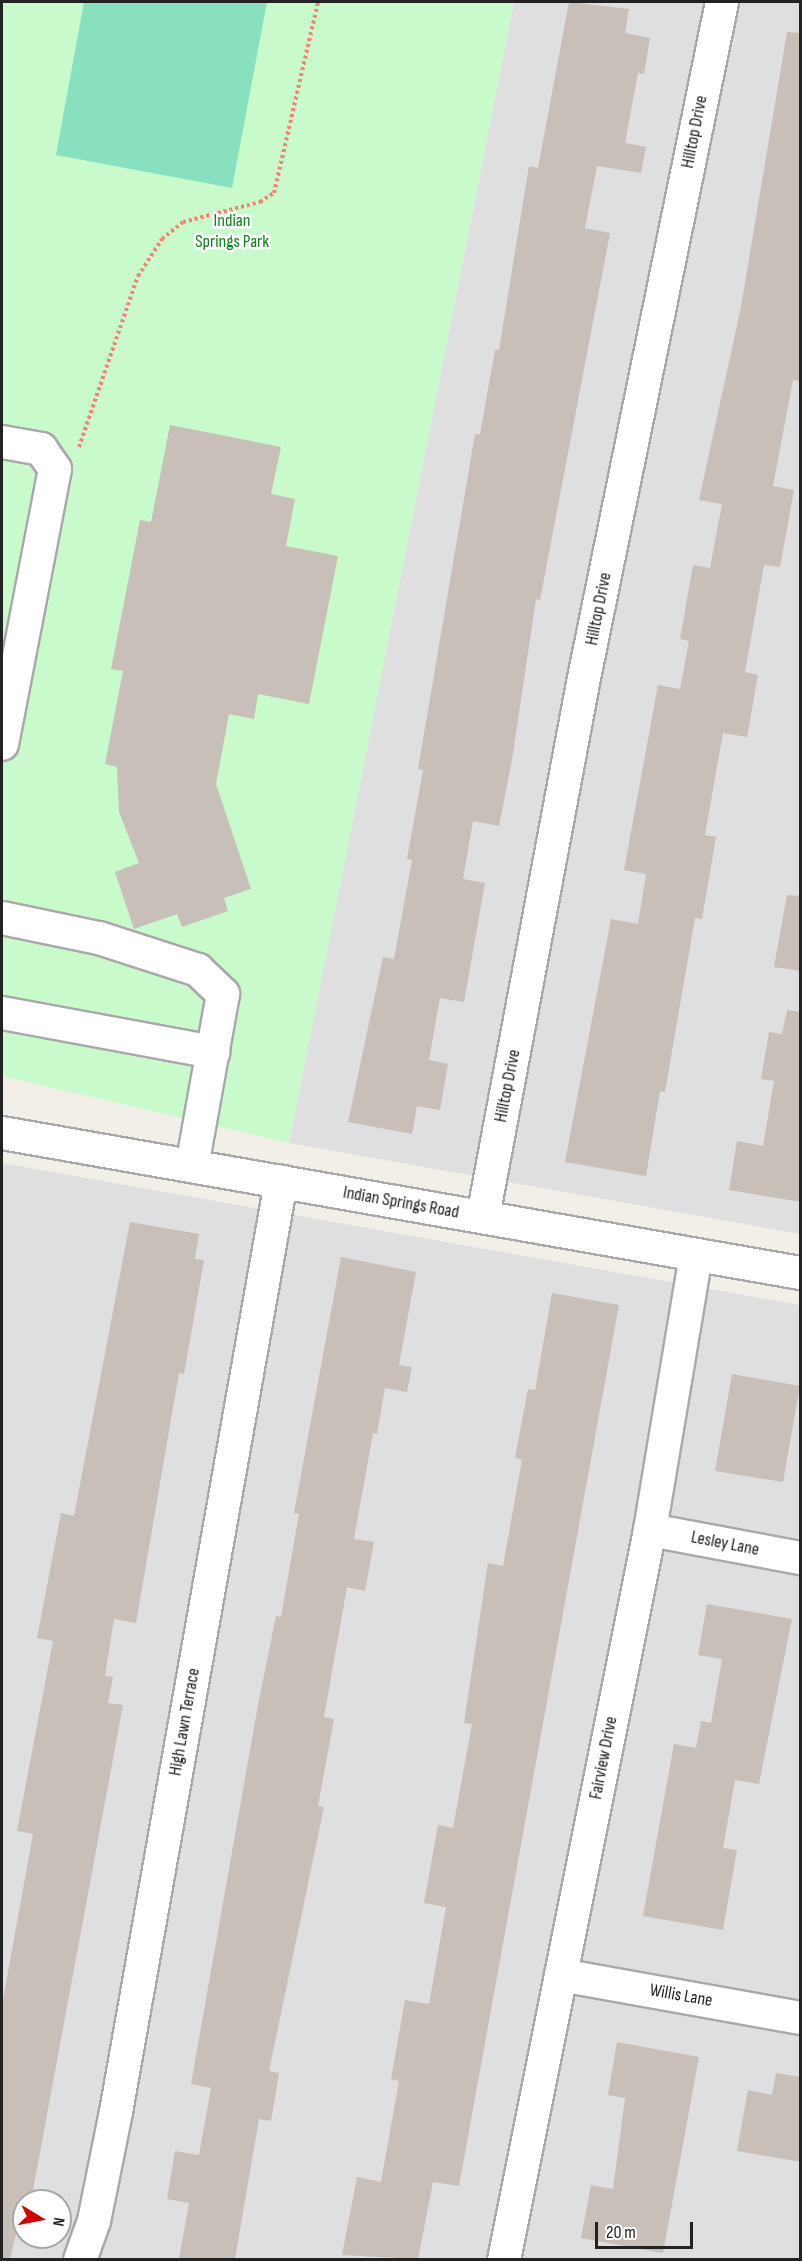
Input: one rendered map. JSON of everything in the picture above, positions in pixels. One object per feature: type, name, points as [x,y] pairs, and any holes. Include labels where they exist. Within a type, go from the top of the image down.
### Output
[{"type":"street","name":"Hilltop Drive","points":[[483,1217],[584,678],[722,2]]},
{"type":"street","points":[[2,442],[41,449],[55,469],[2,744]]},
{"type":"street","points":[[2,918],[99,938],[198,969],[223,994],[192,1166]]},
{"type":"street","points":[[2,1013],[213,1052]]},
{"type":"street","name":"Indian Springs Road","points":[[2,1133],[801,1273]]},
{"type":"street","name":"High Lawn Terrace","points":[[80,2259],[94,2221],[116,2112],[281,1182]]},
{"type":"street","name":"Fairview Drive","points":[[504,2259],[650,1530],[696,1255]]},
{"type":"street","name":"Lesley Lane","points":[[650,1530],[801,1558]]},
{"type":"street","name":"Willis Lane","points":[[561,1974],[801,2018]]},
{"type":"path","points":[[78,456],[138,276],[162,239],[183,222],[260,202],[274,193],[318,2]]},
{"type":"shaded area","points":[[514,2],[800,2],[800,1234],[289,1143]]},
{"type":"shaded area","points":[[2,1163],[800,1305],[800,2259],[2,2259]]},
{"type":"green space","name":"Indian Springs Park","points":[[2,2],[514,2],[289,1143],[2,1076]]},
{"type":"green space","points":[[84,2],[267,2],[232,188],[56,155]]},
{"type":"building","points":[[569,2],[629,9],[625,33],[650,38],[644,74],[638,73],[625,143],[646,147],[641,173],[597,166],[585,228],[610,233],[540,600],[536,599],[512,760],[499,826],[473,821],[463,879],[485,883],[464,1002],[440,998],[429,1060],[448,1064],[440,1110],[417,1106],[412,1134],[348,1122],[383,957],[394,959],[412,860],[407,859],[423,770],[418,769],[475,434],[480,434],[495,350],[499,350],[529,166],[538,168]]},
{"type":"building","points":[[787,32],[801,33],[801,382],[793,380],[773,486],[794,490],[780,567],[764,565],[745,672],[758,675],[747,737],[723,733],[705,835],[716,837],[702,919],[695,918],[665,1092],[660,1091],[646,1176],[565,1162],[611,919],[638,924],[646,874],[624,870],[658,685],[680,689],[689,641],[680,639],[693,565],[710,568],[722,504],[699,500],[741,307]]},
{"type":"building","points":[[170,425],[281,447],[271,494],[295,499],[286,546],[338,556],[309,704],[258,694],[254,719],[229,714],[216,784],[251,889],[224,898],[228,911],[182,927],[177,914],[134,929],[115,872],[139,863],[119,812],[117,767],[105,764],[123,671],[111,669],[140,520],[151,522]]},
{"type":"building","points":[[787,895],[801,896],[801,971],[774,967]]},
{"type":"building","points":[[787,1010],[801,1012],[801,1202],[729,1190],[737,1141],[763,1146],[774,1081],[761,1079],[769,1032],[782,1034]]},
{"type":"building","points":[[130,1222],[199,1234],[195,1259],[204,1260],[184,1374],[179,1373],[136,1623],[114,1619],[105,1676],[113,1677],[108,1703],[123,1705],[33,2189],[12,2189],[12,2249],[10,2259],[2,2259],[2,2005],[33,1834],[17,1831],[53,1641],[37,1638],[61,1513],[74,1516]]},
{"type":"building","points":[[341,1257],[416,1272],[399,1365],[412,1367],[407,1392],[385,1388],[377,1434],[373,1433],[354,1539],[374,1542],[365,1591],[347,1587],[324,1717],[334,1719],[318,1806],[324,1807],[269,2071],[279,2073],[271,2121],[259,2119],[235,2259],[179,2259],[189,2203],[167,2199],[175,2151],[199,2155],[211,2088],[191,2084],[258,1705],[276,1616],[281,1617],[299,1514],[294,1513]]},
{"type":"building","points":[[552,1293],[619,1305],[459,2186],[433,2182],[418,2259],[342,2255],[357,2177],[381,2182],[399,2081],[391,2079],[405,2000],[429,2004],[446,1907],[424,1903],[438,1825],[453,1828],[472,1724],[464,1723],[488,1563],[503,1566],[522,1460],[515,1458],[528,1389],[535,1390]]},
{"type":"building","points":[[732,1374],[800,1386],[783,1482],[715,1471]]},
{"type":"building","points":[[707,1604],[792,1619],[759,1784],[735,1780],[723,1848],[737,1850],[723,1930],[643,1916],[674,1744],[696,1748],[701,1721],[711,1723],[722,1659],[698,1655]]},
{"type":"building","points":[[617,2042],[699,2057],[663,2253],[581,2238],[591,2185],[613,2189],[625,2098],[608,2095]]},
{"type":"building","points":[[776,2073],[801,2077],[801,2162],[737,2151],[748,2090],[772,2095]]}]
